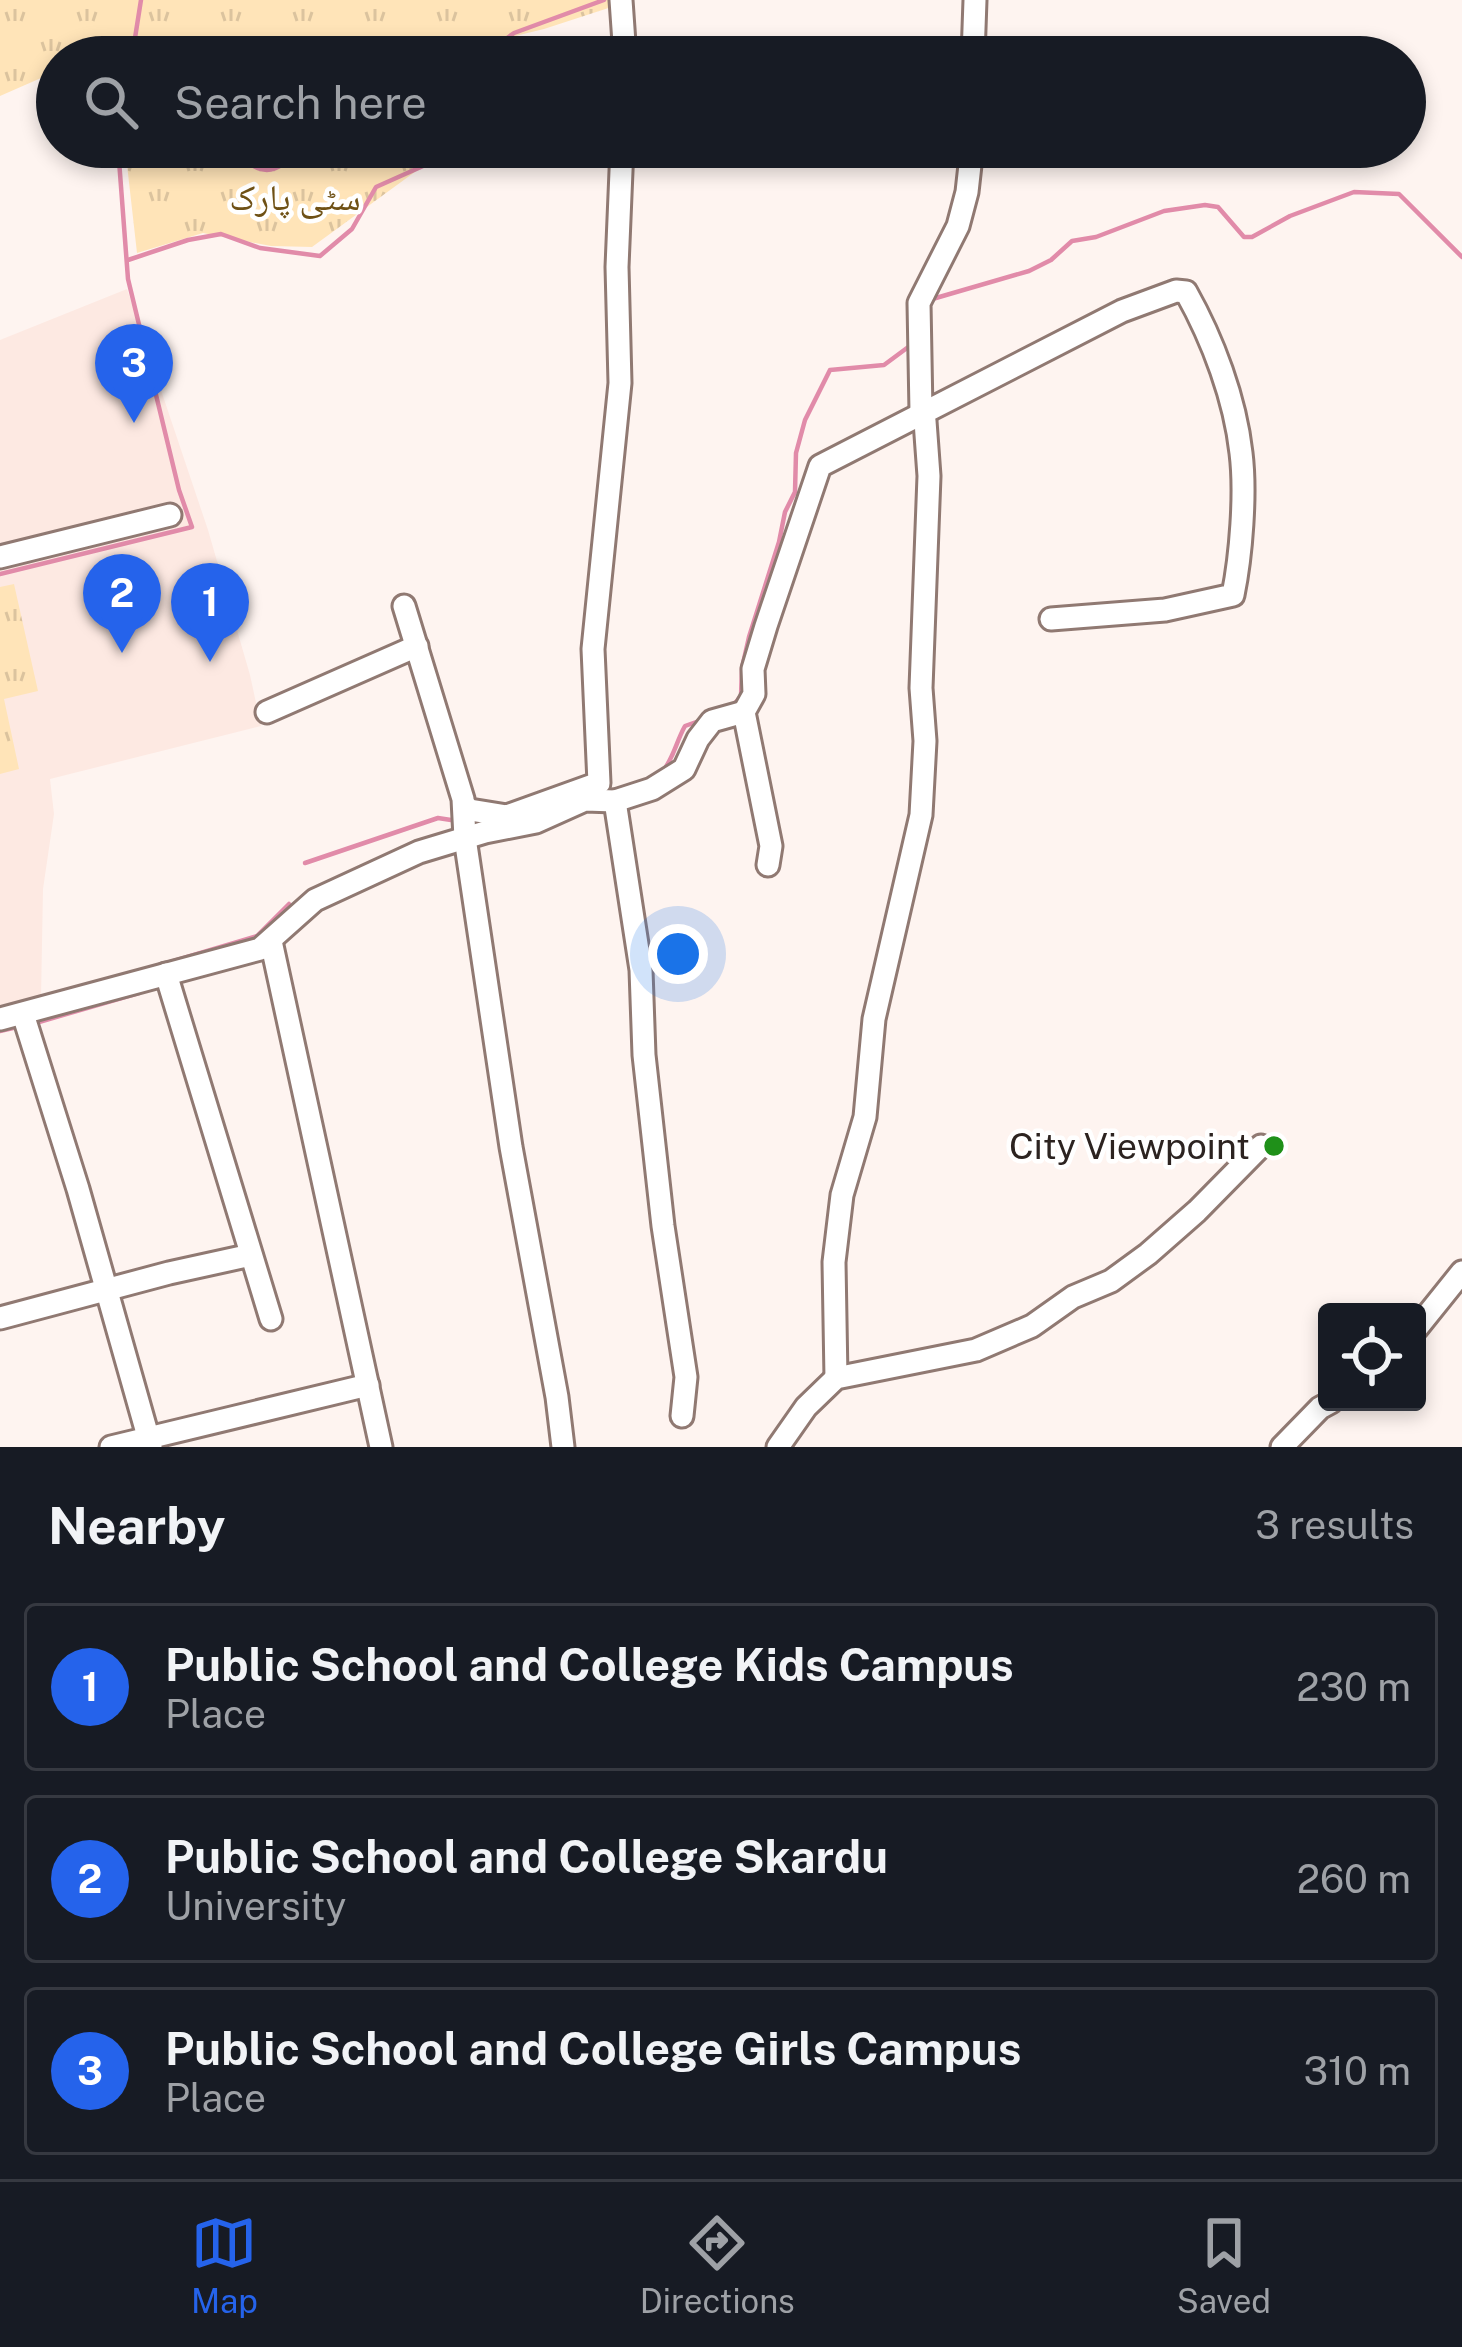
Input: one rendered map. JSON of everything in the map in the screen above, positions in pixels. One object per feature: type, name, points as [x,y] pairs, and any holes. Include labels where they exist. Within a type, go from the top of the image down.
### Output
[{"type":"street","points":[[621,0],[624,36]]},
{"type":"street","points":[[974,36],[975,0]]},
{"type":"street","points":[[464,805],[507,816],[599,783],[593,649],[620,383],[617,267],[621,168]]},
{"type":"street","points":[[836,1378],[834,1262],[842,1195],[865,1117],[874,1019],[921,815],[929,476],[921,412],[920,303],[958,226],[970,168]]},
{"type":"street","points":[[768,865],[770,846],[744,712],[754,694],[753,669],[766,626],[820,466],[1122,310],[1176,291],[1186,292],[1204,325],[1242,454],[1240,564],[1233,596],[1165,610],[1051,619]]},
{"type":"street","points":[[0,557],[170,515]]},
{"type":"street","points":[[404,606],[464,805],[511,1147],[563,1447]]},
{"type":"street","points":[[267,712],[418,646]]},
{"type":"street","points":[[0,1019],[248,953],[272,940],[315,900],[419,852],[536,822],[584,800],[615,801],[652,788],[684,769],[712,722],[744,712]]},
{"type":"street","points":[[615,801],[640,970],[644,1055],[663,1226],[686,1377],[682,1416]]},
{"type":"street","points":[[272,940],[381,1447]]},
{"type":"street","points":[[166,974],[271,1319]]},
{"type":"street","points":[[23,1013],[150,1442]]},
{"type":"street","points":[[778,1447],[806,1407],[836,1378],[976,1350],[1031,1326],[1072,1297],[1111,1281],[1197,1211],[1261,1146]]},
{"type":"street","points":[[0,1318],[251,1255]]},
{"type":"street","points":[[1426,1320],[1462,1272]]},
{"type":"street","points":[[111,1447],[150,1442],[368,1385]]},
{"type":"street","points":[[1282,1447],[1318,1410]]},
{"type":"shaded area","points":[[127,289],[208,530],[261,726],[50,779],[54,814],[43,889],[41,998],[0,1008],[0,340]]},
{"type":"green space","points":[[0,0],[633,0],[515,36],[36,36],[36,80],[0,96]]},
{"type":"green space","name":"سٹی پارک","points":[[127,168],[420,168],[312,247],[271,246],[203,233],[137,253]]},
{"type":"green space","points":[[14,584],[38,691],[4,699],[19,769],[0,774],[0,587]]},
{"type":"waterway","points":[[135,36],[141,0]]},
{"type":"waterway","points":[[510,36],[604,0]]},
{"type":"waterway","points":[[0,574],[192,527],[128,279],[120,168]]},
{"type":"waterway","points":[[128,260],[221,234],[260,248],[320,256],[352,229],[376,187],[419,168]]},
{"type":"waterway","points":[[929,300],[1029,271],[1072,241],[1096,237],[1164,211],[1218,207],[1244,237],[1252,237],[1290,216],[1354,192],[1399,194],[1462,257]]},
{"type":"waterway","points":[[732,707],[741,696],[749,637],[795,492],[796,453],[805,420],[830,370],[884,365],[911,345]]},
{"type":"waterway","points":[[663,771],[685,726],[699,721]]},
{"type":"waterway","points":[[305,863],[438,818],[451,820]]},
{"type":"waterway","points":[[167,963],[257,936],[289,904]]},
{"type":"waterway","points":[[39,1022],[139,993]]},
{"type":"waterway","points":[[0,1031],[13,1028]]},
{"type":"place","name":"Public School and College Girls Campus","points":[[134,423]]},
{"type":"place","name":"Public School and College Skardu","points":[[122,653]]},
{"type":"place","name":"Public School and College Kids Campus","points":[[210,662]]},
{"type":"place","name":"City Viewpoint","points":[[1274,1146]]}]
